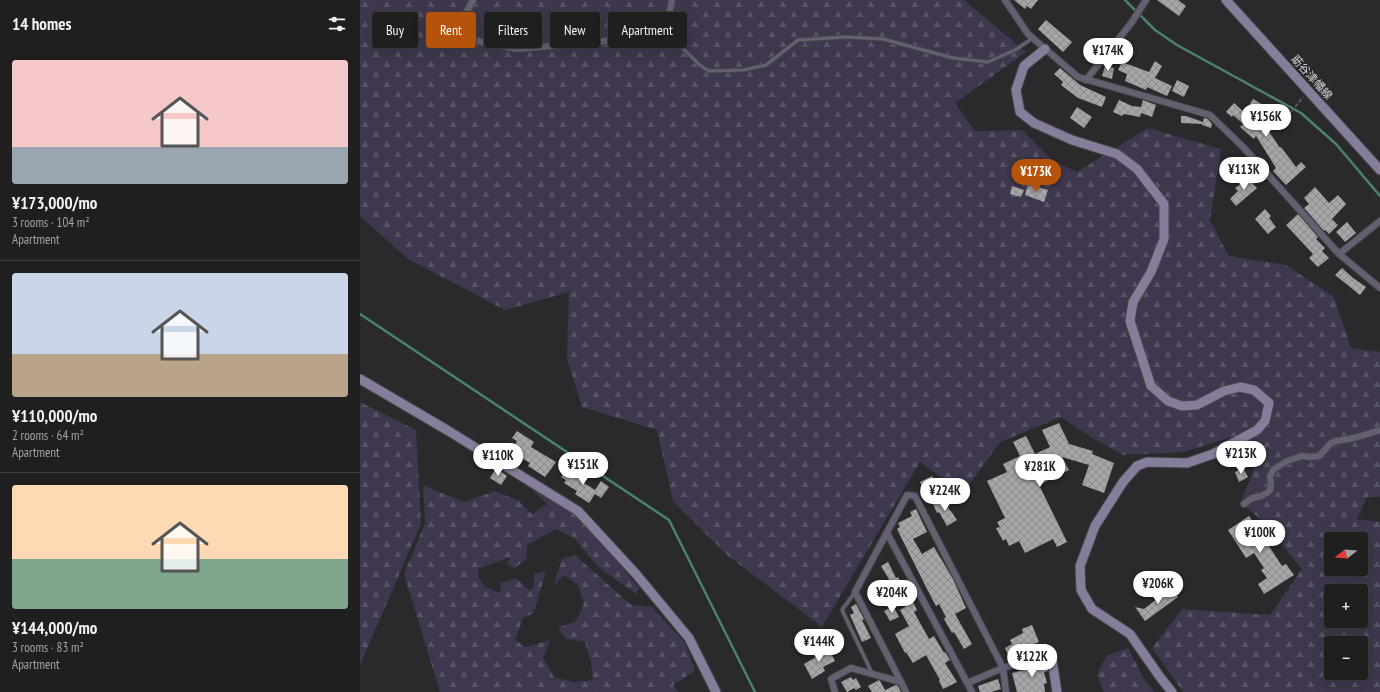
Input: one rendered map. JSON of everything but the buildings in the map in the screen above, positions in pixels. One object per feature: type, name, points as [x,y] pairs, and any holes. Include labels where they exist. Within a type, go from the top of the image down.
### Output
[{"type":"street","points":[[473,0],[465,14],[463,27],[468,39],[517,49],[608,40]]},
{"type":"street","points":[[670,12],[672,0]]},
{"type":"street","points":[[1005,0],[1028,34],[1078,77],[1210,115],[1244,148],[1339,254],[1380,288]]},
{"type":"street","points":[[1086,80],[1132,22],[1146,0]]},
{"type":"street","name":"莇谷津幡線","points":[[1226,0],[1380,170]]},
{"type":"street","points":[[1045,49],[1024,66],[1016,90],[1020,112],[1034,123],[1072,140],[1117,154],[1137,169],[1164,204],[1164,239],[1151,272],[1133,302],[1130,321],[1151,386],[1168,401],[1182,406],[1197,405],[1224,391],[1240,387],[1254,390],[1268,403],[1265,422],[1257,430],[1213,454],[1187,463],[1147,462],[1137,466],[1123,482],[1096,526],[1080,566],[1081,590],[1092,609],[1130,634],[1172,692]]},
{"type":"street","points":[[1339,254],[1380,221]]},
{"type":"street","points":[[360,379],[447,430],[578,511],[636,574],[689,638],[716,692]]},
{"type":"street","points":[[1244,504],[1252,498],[1268,493],[1271,484],[1270,476],[1274,469],[1287,461],[1302,456],[1310,458],[1318,456],[1331,443],[1380,430]]},
{"type":"street","points":[[906,692],[855,592],[907,495],[915,496],[1003,668],[1006,692]]},
{"type":"street","points":[[887,534],[972,692]]},
{"type":"street","points":[[967,683],[1003,668],[1051,653],[1057,692]]},
{"type":"street","points":[[835,692],[831,679],[850,668],[901,682]]},
{"type":"lane","points":[[682,48],[701,66],[709,71],[744,70],[766,65],[798,40],[845,36],[883,39],[953,58],[988,62],[1015,50],[1033,38]]},
{"type":"lane","points":[[855,592],[842,610],[872,674]]},
{"type":"path","points":[[1284,121],[1308,91]]},
{"type":"green space","points":[[360,0],[964,0],[1026,52],[955,103],[975,131],[1022,130],[1053,161],[1077,172],[1148,128],[1221,149],[1210,221],[1229,256],[1286,265],[1334,297],[1351,348],[1380,352],[1380,497],[1367,497],[1357,519],[1380,522],[1380,692],[1183,692],[1152,648],[1182,609],[1270,615],[1302,569],[1263,522],[1241,502],[1261,452],[1238,435],[1184,452],[1123,455],[1094,439],[1061,417],[1000,442],[963,493],[920,462],[822,627],[727,555],[673,501],[657,430],[582,407],[567,359],[569,292],[505,310],[408,259],[360,216]]},
{"type":"green space","points":[[360,402],[416,430],[421,524],[360,665]]},
{"type":"green space","points":[[423,485],[464,502],[495,491],[519,501],[532,514],[547,504],[527,485],[576,516],[639,588],[636,594],[597,566],[574,538],[556,529],[527,545],[527,558],[515,568],[506,564],[510,557],[478,569],[479,579],[486,587],[501,593],[500,583],[516,578],[529,590],[534,587],[534,574],[546,571],[534,613],[523,618],[515,640],[526,647],[550,640],[543,658],[554,677],[574,682],[593,680],[591,663],[585,642],[566,639],[558,628],[576,621],[584,604],[578,585],[564,575],[554,585],[562,558],[576,556],[631,605],[652,607],[685,643],[695,671],[673,685],[679,692],[440,692],[404,574],[425,523]]},
{"type":"green space","points":[[1128,648],[1144,679],[1155,692],[1104,692],[1097,675],[1106,656]]},
{"type":"waterway","points":[[1125,0],[1155,30],[1177,45],[1301,113],[1336,144],[1380,196]]},
{"type":"waterway","points":[[360,314],[669,520],[755,692]]}]
